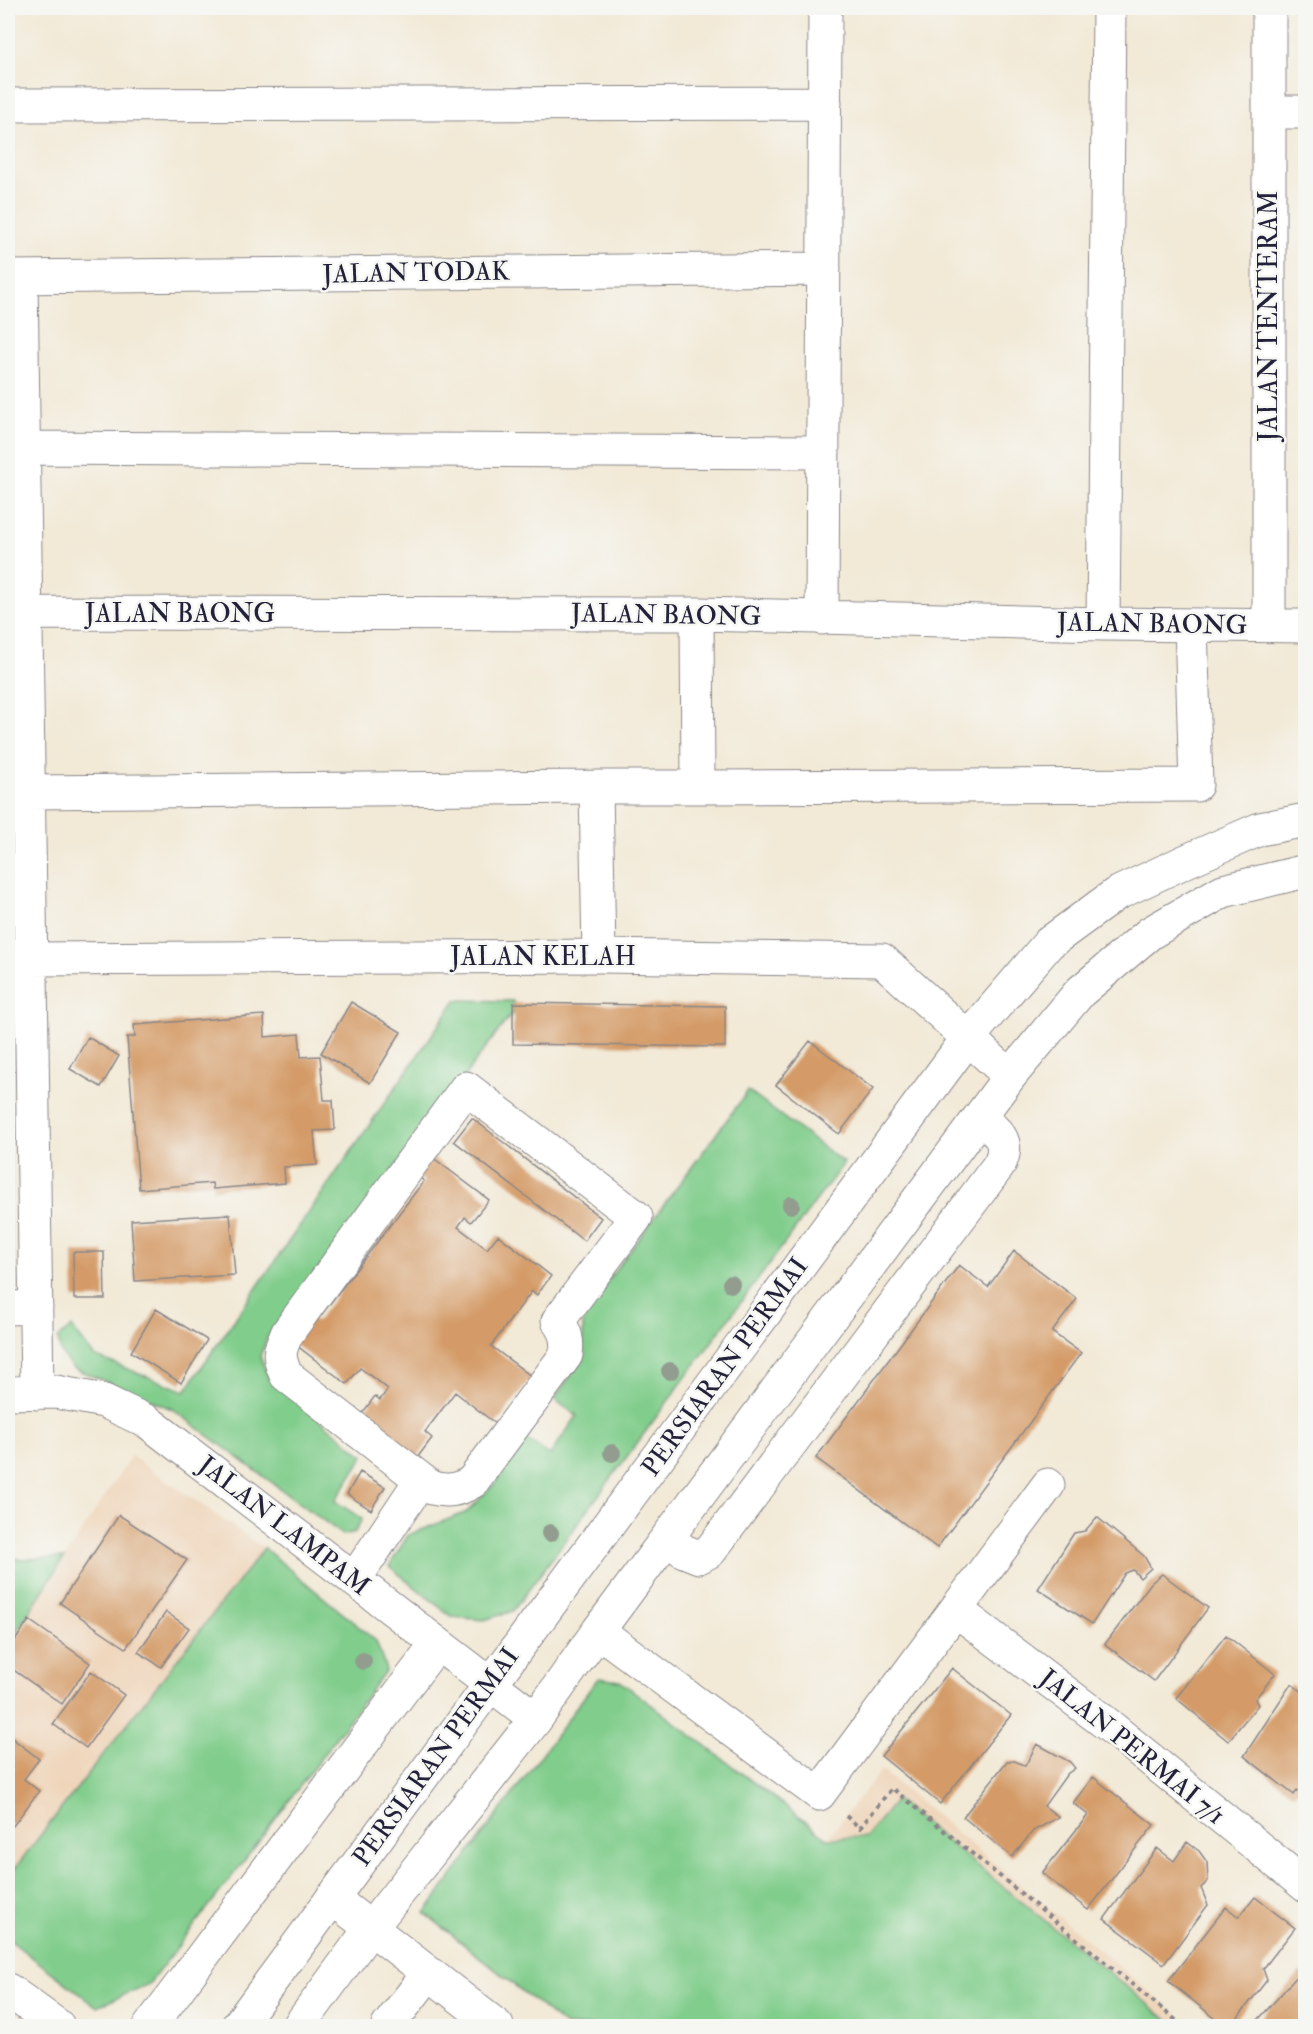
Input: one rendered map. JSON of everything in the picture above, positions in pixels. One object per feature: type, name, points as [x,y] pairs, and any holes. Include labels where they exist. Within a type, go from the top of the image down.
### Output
[{"type":"street","points":[[822,618],[825,8]]},
{"type":"street","points":[[1103,624],[1109,8]]},
{"type":"street","name":"JALAN TENTERAM","points":[[1269,8],[1269,625]]},
{"type":"street","points":[[8,105],[825,103]]},
{"type":"street","points":[[1269,112],[1305,112]]},
{"type":"street","name":"JALAN TODAK","points":[[14,277],[824,268]]},
{"type":"street","points":[[14,277],[23,448],[31,959],[22,1393]]},
{"type":"street","points":[[23,448],[823,452]]},
{"type":"street","name":"JALAN BAONG","points":[[26,613],[697,614],[1103,624],[1305,626]]},
{"type":"street","points":[[697,614],[698,787]]},
{"type":"street","points":[[29,792],[1196,785],[1191,625]]},
{"type":"street","points":[[596,787],[598,956]]},
{"type":"street","name":"PERSIARAN PERMAI","points":[[238,2026],[968,1038],[1049,944],[1116,894],[1260,829],[1305,820]]},
{"type":"street","name":"PERSIARAN PERMAI","points":[[299,2026],[370,1929],[536,1719],[598,1631],[1010,1076],[1080,992],[1150,933],[1223,891],[1305,872]]},
{"type":"street","name":"JALAN KELAH","points":[[31,959],[598,956],[882,960],[1010,1076]]},
{"type":"street","points":[[466,1088],[636,1218],[558,1321],[567,1338],[566,1355],[472,1482],[459,1489],[445,1491],[432,1488],[421,1480],[286,1375],[279,1359],[281,1345],[288,1332],[466,1088]]},
{"type":"street","points":[[667,1539],[684,1551],[699,1557],[710,1551],[992,1174],[1004,1154],[1003,1141],[997,1131],[979,1118]]},
{"type":"street","name":"JALAN LAMPAM","points":[[22,1393],[56,1392],[104,1401],[148,1422],[536,1719]]},
{"type":"street","points":[[354,1580],[421,1480]]},
{"type":"street","points":[[598,1631],[819,1794],[1048,1485]]},
{"type":"street","name":"JALAN PERMAI 7/1","points":[[956,1610],[1107,1724],[1305,1886]]},
{"type":"street","points":[[150,2026],[437,1644]]},
{"type":"street","points":[[332,1899],[496,2026]]},
{"type":"street","points":[[388,2026],[428,1974]]},
{"type":"street","points":[[8,1990],[58,2026]]},
{"type":"path","points":[[819,1794],[860,1828],[892,1788],[1183,2026]]},
{"type":"shaded area","points":[[131,1456],[264,1548],[8,1877],[8,1645]]},
{"type":"shaded area","points":[[881,1770],[1191,2026],[1037,2026],[817,1851]]},
{"type":"green space","points":[[456,1000],[513,1001],[513,1012],[269,1335],[260,1356],[268,1377],[364,1456],[335,1501],[362,1519],[355,1532],[343,1535],[172,1409],[73,1368],[62,1354],[58,1338],[72,1327],[94,1356],[185,1391]]},
{"type":"green space","points":[[748,1091],[844,1163],[513,1611],[484,1620],[452,1617],[389,1566],[408,1535],[467,1512],[496,1482],[526,1439],[550,1455],[577,1416],[554,1399],[583,1358],[583,1314]]},
{"type":"green space","points":[[264,1548],[376,1641],[386,1670],[257,1844],[149,1984],[97,2007],[8,1939],[8,1877]]},
{"type":"green space","points":[[64,1558],[8,1645],[8,1559]]},
{"type":"green space","points":[[598,1678],[620,1681],[827,1838],[866,1837],[896,1800],[1175,2026],[565,2026],[425,1913]]},
{"type":"building","points":[[351,1002],[401,1032],[370,1083],[321,1053]]},
{"type":"building","points":[[513,1003],[725,1006],[725,1047],[513,1044]]},
{"type":"building","points":[[264,1015],[265,1037],[299,1034],[301,1057],[320,1056],[324,1100],[333,1100],[335,1130],[314,1131],[317,1165],[284,1167],[285,1183],[213,1189],[212,1183],[139,1189],[127,1037],[135,1037],[134,1025]]},
{"type":"building","points":[[88,1037],[119,1056],[101,1087],[70,1069]]},
{"type":"building","points":[[810,1041],[873,1089],[839,1134],[776,1085]]},
{"type":"building","points":[[472,1118],[601,1218],[584,1241],[454,1141]]},
{"type":"building","points":[[432,1157],[489,1200],[471,1222],[465,1217],[458,1227],[487,1249],[498,1235],[551,1276],[537,1295],[532,1291],[491,1346],[532,1377],[496,1424],[455,1392],[425,1432],[432,1438],[414,1462],[358,1419],[375,1396],[380,1400],[388,1389],[360,1368],[347,1384],[292,1342],[310,1318],[316,1322],[424,1181],[417,1176]]},
{"type":"building","points":[[230,1214],[235,1275],[135,1281],[131,1220]]},
{"type":"building","points":[[1014,1251],[1077,1299],[1052,1332],[1081,1353],[937,1548],[816,1458],[959,1265],[988,1287]]},
{"type":"building","points":[[73,1252],[104,1252],[105,1299],[74,1299]]},
{"type":"building","points":[[156,1309],[207,1340],[181,1383],[131,1352]]},
{"type":"building","points":[[360,1472],[385,1487],[371,1510],[347,1494]]},
{"type":"building","points":[[119,1515],[187,1560],[126,1648],[60,1603]]},
{"type":"building","points":[[1097,1517],[1144,1556],[1151,1568],[1140,1578],[1133,1570],[1125,1573],[1092,1624],[1038,1589],[1074,1533],[1085,1531]]},
{"type":"building","points":[[1162,1574],[1208,1608],[1154,1681],[1105,1644],[1151,1583]]},
{"type":"building","points":[[166,1612],[189,1628],[161,1667],[138,1652]]},
{"type":"building","points":[[29,1620],[90,1663],[62,1704],[8,1666],[8,1651]]},
{"type":"building","points":[[1226,1635],[1275,1674],[1255,1699],[1258,1705],[1228,1741],[1176,1698]]},
{"type":"building","points":[[952,1668],[1011,1715],[940,1804],[881,1756]]},
{"type":"building","points":[[91,1671],[124,1695],[86,1748],[53,1724]]},
{"type":"building","points":[[1291,1684],[1306,1694],[1306,1796],[1297,1790],[1294,1795],[1244,1756]]},
{"type":"building","points":[[8,1735],[39,1759],[24,1779],[39,1791],[13,1826],[8,1822]]},
{"type":"building","points":[[1037,1744],[1070,1762],[1075,1768],[1067,1774],[1044,1806],[1059,1817],[1033,1831],[1012,1857],[963,1817],[1007,1761],[1015,1761],[1025,1766]]},
{"type":"building","points":[[1093,1777],[1154,1825],[1088,1910],[1042,1873],[1088,1815],[1073,1803]]},
{"type":"building","points":[[1187,1842],[1199,1851],[1207,1862],[1208,1881],[1201,1888],[1208,1905],[1164,1964],[1104,1919],[1157,1848],[1174,1861]]},
{"type":"building","points":[[1255,1897],[1295,1928],[1263,1969],[1267,1980],[1231,2026],[1225,2026],[1168,1981],[1226,1907],[1239,1917]]},
{"type":"building","points":[[1300,1973],[1306,1975],[1306,2026],[1259,2026],[1258,2020]]}]
